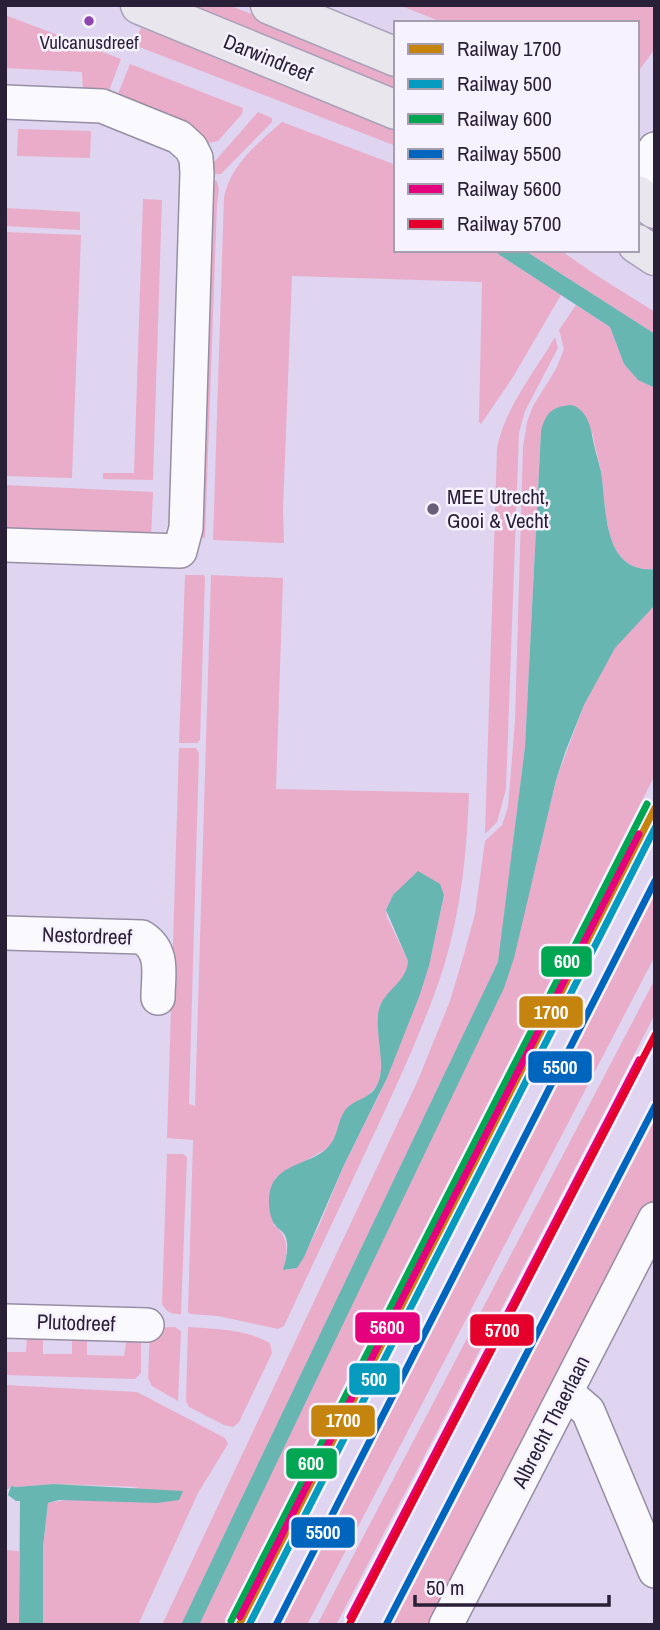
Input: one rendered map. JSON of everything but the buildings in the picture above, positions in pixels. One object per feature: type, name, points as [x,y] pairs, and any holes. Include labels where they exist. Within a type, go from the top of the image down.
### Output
[{"type":"main road","name":"Darwindreef","points":[[140,5],[394,109]]},
{"type":"main road","points":[[270,5],[394,56]]},
{"type":"main road","points":[[639,197],[655,209]]},
{"type":"main road","points":[[639,245],[655,256]]},
{"type":"street","points":[[5,102],[102,106],[179,137],[191,148],[196,158],[186,528],[180,551],[5,545]]},
{"type":"street","points":[[639,177],[655,149]]},
{"type":"street","name":"Nestordreef","points":[[5,933],[142,937],[153,944],[159,957],[158,998]]},
{"type":"street","name":"Albrecht Thaerlaan","points":[[446,1625],[655,1219]]},
{"type":"street","name":"Plutodreef","points":[[5,1321],[147,1325]]},
{"type":"street","points":[[567,1393],[589,1411],[655,1570]]},
{"type":"shaded area","points":[[163,5],[228,5],[394,68],[394,95]]},
{"type":"shaded area","points":[[399,5],[655,5],[655,49],[639,70],[639,21],[439,21]]},
{"type":"shaded area","points":[[5,15],[121,59],[107,96],[83,92],[82,72],[5,68]]},
{"type":"shaded area","points":[[141,28],[394,125],[394,145],[134,45]]},
{"type":"shaded area","points":[[130,64],[243,108],[242,114],[218,141],[209,143],[116,99]]},
{"type":"shaded area","points":[[258,112],[272,118],[272,122],[221,174],[209,175],[209,168]]},
{"type":"shaded area","points":[[282,122],[394,164],[394,252],[495,252],[561,295],[513,377],[481,424],[482,282],[292,276],[284,543],[213,540],[224,197],[239,164]]},
{"type":"shaded area","points":[[18,129],[91,131],[90,158],[17,156]]},
{"type":"shaded area","points":[[209,179],[217,181],[219,189],[205,538],[198,537]]},
{"type":"shaded area","points":[[143,199],[162,200],[153,480],[103,479],[103,473],[134,473]]},
{"type":"shaded area","points":[[5,208],[80,212],[80,230],[5,226]]},
{"type":"shaded area","points":[[5,232],[81,235],[72,478],[5,476]]},
{"type":"shaded area","points":[[495,252],[527,252],[655,334],[655,388],[638,380],[624,364],[610,327]]},
{"type":"shaded area","points":[[527,252],[563,252],[655,312],[655,334]]},
{"type":"shaded area","points":[[576,305],[610,327],[624,364],[638,380],[655,388],[655,569],[637,568],[625,561],[616,549],[606,519],[601,472],[593,434],[541,431],[525,747],[499,960],[527,901],[556,780],[584,705],[615,647],[655,605],[655,775],[226,1625],[162,1625],[418,1080],[450,1001],[475,914],[485,841],[502,825],[508,807],[515,721],[523,447],[527,422],[533,406],[556,369],[564,349],[559,330]]},
{"type":"shaded area","points":[[555,337],[558,348],[525,411],[519,433],[506,789],[497,822],[485,834],[497,448],[514,404]]},
{"type":"shaded area","points":[[572,405],[586,416],[590,427],[601,472],[610,535],[625,561],[637,568],[655,569],[655,605],[615,648],[584,705],[566,750],[556,780],[514,958],[504,988],[199,1625],[181,1625],[498,962],[525,747],[541,431],[551,411]]},
{"type":"shaded area","points":[[5,485],[153,492],[151,539],[5,534]]},
{"type":"shaded area","points":[[185,575],[204,575],[205,578],[200,740],[197,743],[179,743]]},
{"type":"shaded area","points":[[211,575],[283,578],[276,789],[469,793],[459,902],[450,945],[437,986],[415,1044],[381,1119],[284,1326],[278,1329],[188,1312],[193,1140],[167,1138],[179,748],[196,748],[199,753],[189,1104],[195,1106]],"holes":[[[393,895],[444,895],[429,966],[380,1093],[297,1268],[284,1270],[285,1240],[274,1225],[275,1178],[328,1148],[339,1131],[347,1108],[362,1101],[378,1085],[381,1072],[380,1005],[408,969],[408,961],[386,910]]]},
{"type":"shaded area","points":[[418,871],[440,884],[444,895],[429,966],[419,997],[387,1078],[344,1165],[304,1257],[297,1268],[283,1270],[287,1242],[271,1217],[270,1189],[276,1178],[290,1167],[323,1152],[334,1138],[344,1112],[371,1093],[379,1081],[381,1063],[378,1013],[383,1000],[401,980],[408,961],[386,910],[393,895]]},
{"type":"shaded area","points":[[655,889],[655,956],[307,1625],[275,1625],[547,1100],[636,917]]},
{"type":"shaded area","points":[[655,979],[655,1014],[617,1088],[336,1625],[317,1625]]},
{"type":"shaded area","points":[[655,1117],[655,1206],[433,1625],[389,1625]]},
{"type":"shaded area","points":[[167,1154],[183,1154],[187,1157],[181,1314],[170,1312],[162,1304]]},
{"type":"shaded area","points":[[175,1327],[181,1331],[178,1401],[152,1386],[148,1378],[150,1328]]},
{"type":"shaded area","points":[[188,1327],[240,1332],[270,1343],[272,1353],[239,1422],[233,1427],[189,1407],[186,1401]]},
{"type":"shaded area","points":[[141,1333],[141,1373],[135,1379],[5,1375],[5,1352],[26,1352],[27,1335],[43,1335],[43,1354],[72,1354],[72,1336],[87,1337],[87,1355],[124,1356],[127,1338]]},
{"type":"shaded area","points":[[5,1385],[137,1392],[225,1438],[228,1444],[198,1493],[138,1625],[43,1625],[43,1547],[48,1503],[139,1487],[54,1484],[11,1486],[5,1489]]},
{"type":"shaded area","points":[[54,1484],[183,1491],[179,1500],[157,1503],[59,1500],[48,1503],[43,1547],[43,1625],[19,1625],[20,1501],[8,1495],[11,1486]]},
{"type":"shaded area","points":[[5,1550],[19,1551],[19,1625],[5,1625]]},
{"type":"rail line","name":"600","points":[[231,1621],[647,804]]},
{"type":"rail line","name":"1700","points":[[239,1625],[655,808]]},
{"type":"rail line","name":"500","points":[[249,1625],[655,828]]},
{"type":"rail line","name":"5600","points":[[240,1617],[639,834]]},
{"type":"rail line","name":"5500","points":[[276,1625],[655,881]]},
{"type":"rail line","name":"5700","points":[[349,1625],[655,1035]]},
{"type":"rail line","name":"5600","points":[[350,1617],[639,1060]]},
{"type":"rail line","name":"5500","points":[[386,1625],[655,1106]]},
{"type":"place","name":"Vulcanusdreef","points":[[89,21]]},
{"type":"place","name":"MEE Utrecht, Gooi & Vecht","points":[[433,509]]}]
